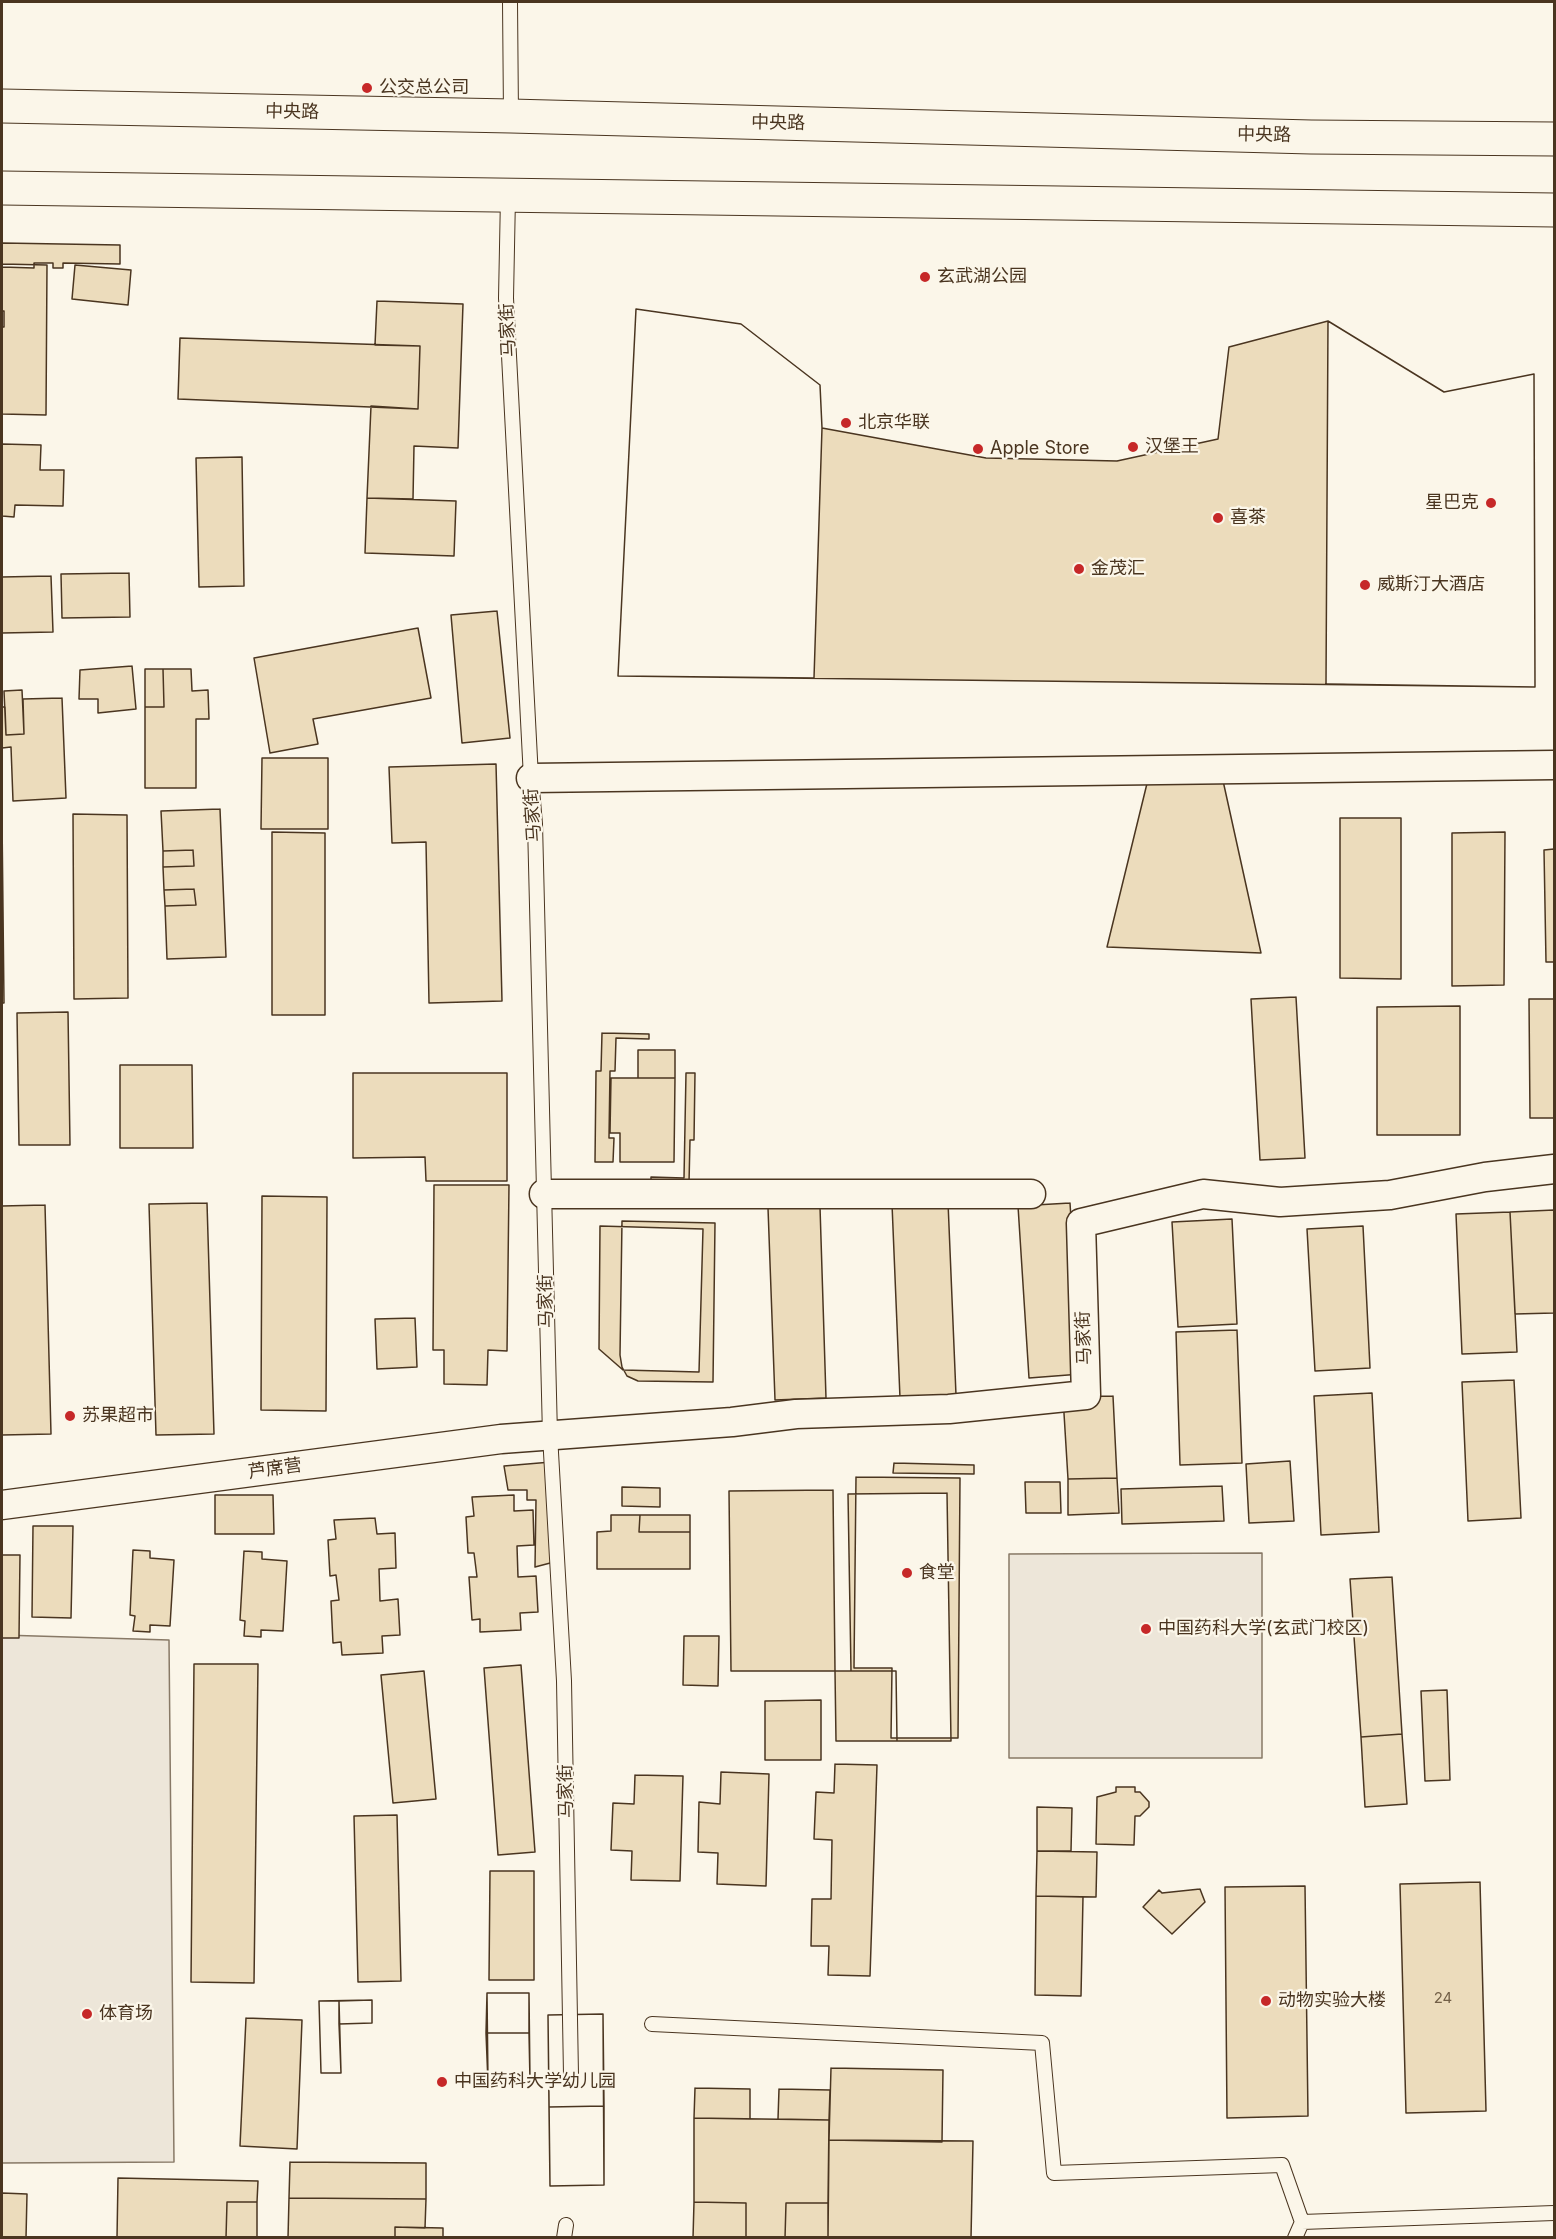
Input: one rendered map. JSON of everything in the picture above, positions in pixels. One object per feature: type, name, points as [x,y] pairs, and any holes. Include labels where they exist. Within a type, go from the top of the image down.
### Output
[{"type":"main road","name":"中央路","points":[[2,106],[1311,137],[1554,139]]},
{"type":"main road","points":[[2,188],[1554,210]]},
{"type":"street","points":[[531,778],[1554,765]]},
{"type":"street","name":"马家街","points":[[550,1436],[732,1422],[796,1414],[949,1409],[1086,1395],[1081,1223],[1203,1194],[1280,1202],[1390,1195],[1485,1177],[1554,1169]]},
{"type":"street","points":[[544,1194],[1031,1194]]},
{"type":"street","name":"芦席营","points":[[2,1505],[489,1441],[550,1436]]},
{"type":"lane","points":[[510,2],[511,117]]},
{"type":"lane","name":"马家街","points":[[508,196],[506,298],[535,824],[550,1436],[564,1681],[571,2075]]},
{"type":"lane","points":[[652,2024],[1042,2043],[1054,2173],[1282,2165],[1302,2222],[1295,2238]]},
{"type":"lane","points":[[1302,2222],[1554,2213]]},
{"type":"shaded area","points":[[1262,1553],[1262,1758],[1009,1758],[1009,1554]]},
{"type":"shaded area","name":"体育场","points":[[2,1635],[169,1640],[174,2162],[2,2163]]},
{"type":"building","points":[[2,243],[120,245],[120,264],[63,263],[63,268],[53,268],[53,263],[34,263],[34,268],[2,267]]},
{"type":"building","points":[[2,264],[47,265],[46,415],[2,414],[4,311],[2,311]]},
{"type":"building","points":[[75,265],[131,270],[128,305],[72,299]]},
{"type":"building","points":[[377,301],[463,304],[458,448],[414,446],[413,499],[367,498],[371,406],[418,409],[420,346],[375,345]]},
{"type":"building","name":"金茂汇","points":[[636,309],[741,324],[820,385],[822,428],[986,458],[1117,461],[1218,439],[1229,347],[1328,321],[1444,392],[1534,374],[1535,687],[618,676]]},
{"type":"building","points":[[636,309],[741,324],[820,385],[822,428],[814,678],[618,676]]},
{"type":"building","points":[[1328,321],[1444,392],[1534,374],[1535,687],[1326,684]]},
{"type":"building","points":[[180,338],[420,346],[418,409],[178,399]]},
{"type":"building","points":[[2,444],[41,445],[40,470],[64,470],[63,506],[15,505],[14,517],[2,516]]},
{"type":"building","points":[[242,457],[244,586],[199,587],[196,458]]},
{"type":"building","points":[[367,498],[456,501],[454,556],[365,553]]},
{"type":"building","points":[[129,573],[130,617],[62,618],[61,574]]},
{"type":"building","points":[[51,576],[53,632],[2,633],[2,577]]},
{"type":"building","points":[[497,611],[510,738],[462,743],[451,615]]},
{"type":"building","points":[[418,628],[431,698],[313,719],[318,744],[270,753],[254,658]]},
{"type":"building","points":[[132,666],[136,709],[98,713],[98,699],[79,699],[80,670]]},
{"type":"building","points":[[145,669],[163,669],[164,707],[145,707]]},
{"type":"building","points":[[163,669],[191,669],[192,691],[208,690],[209,719],[196,719],[196,788],[145,788],[145,707],[164,707]]},
{"type":"building","points":[[22,690],[24,734],[6,735],[4,691]]},
{"type":"building","points":[[62,698],[66,798],[13,801],[11,747],[2,748],[2,707],[5,707],[6,735],[24,734],[23,699]]},
{"type":"building","points":[[262,758],[328,758],[328,829],[261,829]]},
{"type":"building","points":[[1218,758],[1261,953],[1107,947],[1153,759]]},
{"type":"building","points":[[496,764],[502,1001],[429,1003],[426,842],[392,843],[389,767]]},
{"type":"building","points":[[220,809],[226,957],[167,959],[165,906],[196,905],[194,889],[164,890],[163,867],[194,866],[193,850],[163,851],[161,811]]},
{"type":"building","points":[[73,814],[127,815],[128,998],[74,999]]},
{"type":"building","points":[[2,818],[4,1003],[2,1003]]},
{"type":"building","points":[[1340,818],[1401,818],[1401,979],[1340,978]]},
{"type":"building","points":[[272,832],[325,833],[325,1015],[272,1015]]},
{"type":"building","points":[[1505,832],[1504,985],[1452,986],[1452,833]]},
{"type":"building","points":[[1554,849],[1554,962],[1546,962],[1544,850]]},
{"type":"building","points":[[193,850],[194,866],[163,867],[163,851]]},
{"type":"building","points":[[194,889],[196,905],[165,906],[164,890]]},
{"type":"building","points":[[1296,997],[1305,1158],[1260,1160],[1251,999]]},
{"type":"building","points":[[1529,999],[1554,999],[1554,1118],[1530,1118]]},
{"type":"building","points":[[1460,1006],[1460,1135],[1377,1135],[1377,1007]]},
{"type":"building","points":[[68,1012],[70,1145],[19,1145],[17,1013]]},
{"type":"building","points":[[602,1033],[649,1034],[649,1039],[616,1038],[615,1071],[610,1071],[609,1138],[614,1138],[613,1162],[595,1162],[596,1071],[601,1071]]},
{"type":"building","points":[[638,1050],[675,1050],[675,1078],[638,1078]]},
{"type":"building","points":[[120,1065],[192,1065],[193,1148],[120,1148]]},
{"type":"building","points":[[353,1073],[507,1073],[507,1181],[426,1181],[425,1157],[353,1158]]},
{"type":"building","points":[[686,1073],[695,1073],[694,1140],[690,1140],[689,1183],[651,1182],[651,1177],[684,1178]]},
{"type":"building","points":[[611,1078],[675,1078],[674,1162],[620,1162],[620,1133],[610,1133]]},
{"type":"building","points":[[434,1185],[509,1185],[507,1351],[488,1350],[487,1385],[444,1384],[444,1350],[433,1350]]},
{"type":"building","points":[[262,1196],[327,1197],[326,1411],[261,1410]]},
{"type":"building","points":[[948,1202],[956,1395],[900,1398],[892,1204]]},
{"type":"building","points":[[207,1203],[214,1434],[156,1435],[149,1204]]},
{"type":"building","points":[[1070,1203],[1081,1374],[1029,1378],[1018,1206]]},
{"type":"building","points":[[45,1205],[51,1434],[2,1435],[2,1206]]},
{"type":"building","points":[[820,1207],[826,1398],[775,1400],[768,1208]]},
{"type":"building","points":[[1554,1210],[1554,1313],[1515,1314],[1510,1212]]},
{"type":"building","points":[[1510,1212],[1517,1352],[1462,1354],[1456,1214]]},
{"type":"building","points":[[1232,1219],[1237,1324],[1178,1327],[1172,1222]]},
{"type":"building","points":[[622,1221],[715,1223],[713,1382],[638,1381],[627,1376],[622,1367],[620,1355]]},
{"type":"building","points":[[600,1226],[703,1229],[699,1372],[623,1370],[599,1349]]},
{"type":"building","points":[[1363,1226],[1370,1368],[1315,1371],[1307,1229]]},
{"type":"building","points":[[415,1318],[417,1367],[377,1369],[375,1319]]},
{"type":"building","points":[[1237,1330],[1242,1463],[1180,1465],[1176,1332]]},
{"type":"building","points":[[1514,1380],[1521,1518],[1468,1521],[1462,1382]]},
{"type":"building","points":[[1372,1393],[1379,1532],[1321,1535],[1314,1396]]},
{"type":"building","points":[[1113,1396],[1117,1478],[1068,1479],[1063,1397]]},
{"type":"building","points":[[1290,1461],[1294,1521],[1249,1523],[1246,1464]]},
{"type":"building","points":[[551,1462],[554,1562],[535,1567],[536,1500],[527,1500],[527,1490],[508,1490],[504,1466]]},
{"type":"building","points":[[894,1463],[974,1465],[974,1474],[893,1473]]},
{"type":"building","name":"食堂","points":[[856,1477],[960,1478],[958,1738],[891,1738],[892,1668],[854,1668]]},
{"type":"building","points":[[1117,1478],[1119,1513],[1068,1515],[1068,1479]]},
{"type":"building","points":[[1025,1482],[1060,1482],[1061,1513],[1026,1513]]},
{"type":"building","points":[[1222,1486],[1224,1521],[1122,1524],[1121,1489]]},
{"type":"building","points":[[622,1487],[660,1488],[660,1507],[622,1506]]},
{"type":"building","points":[[833,1490],[835,1671],[731,1671],[729,1491]]},
{"type":"building","name":"食堂","points":[[947,1493],[951,1741],[897,1741],[896,1671],[851,1671],[848,1494]]},
{"type":"building","points":[[215,1495],[273,1495],[274,1534],[215,1534]]},
{"type":"building","points":[[514,1495],[514,1511],[533,1510],[534,1545],[517,1546],[518,1577],[536,1576],[538,1612],[520,1613],[521,1630],[480,1632],[480,1619],[472,1620],[469,1577],[477,1577],[474,1553],[468,1553],[466,1517],[474,1516],[472,1497]]},
{"type":"building","points":[[611,1515],[640,1515],[639,1532],[690,1532],[690,1569],[597,1569],[597,1532],[611,1531]]},
{"type":"building","points":[[640,1515],[690,1515],[690,1532],[639,1532]]},
{"type":"building","points":[[375,1518],[377,1534],[395,1533],[396,1568],[379,1569],[380,1601],[398,1599],[400,1635],[382,1636],[383,1653],[342,1655],[341,1642],[333,1643],[331,1601],[339,1600],[336,1575],[330,1576],[328,1540],[336,1539],[334,1520]]},
{"type":"building","points":[[33,1526],[73,1526],[71,1618],[32,1617]]},
{"type":"building","points":[[133,1550],[150,1551],[150,1558],[174,1560],[170,1626],[150,1625],[150,1632],[133,1631],[135,1616],[130,1615]]},
{"type":"building","points":[[244,1551],[262,1552],[262,1559],[287,1561],[283,1631],[261,1630],[261,1637],[244,1636],[245,1621],[240,1620]]},
{"type":"building","points":[[2,1555],[20,1555],[19,1638],[2,1638]]},
{"type":"building","points":[[1392,1577],[1402,1734],[1361,1737],[1350,1579]]},
{"type":"building","points":[[684,1636],[719,1636],[718,1686],[683,1685]]},
{"type":"building","points":[[194,1664],[258,1664],[254,1983],[191,1982]]},
{"type":"building","points":[[521,1665],[535,1852],[498,1855],[484,1668]]},
{"type":"building","points":[[424,1671],[436,1799],[393,1803],[381,1675]]},
{"type":"building","points":[[835,1671],[896,1671],[897,1741],[836,1741]]},
{"type":"building","points":[[1447,1690],[1450,1780],[1425,1781],[1421,1691]]},
{"type":"building","points":[[821,1700],[821,1760],[765,1760],[765,1701]]},
{"type":"building","points":[[1402,1734],[1407,1804],[1365,1807],[1361,1737]]},
{"type":"building","points":[[835,1764],[877,1765],[870,1976],[828,1975],[829,1946],[811,1946],[812,1899],[831,1899],[832,1840],[814,1839],[816,1792],[834,1793]]},
{"type":"building","points":[[721,1772],[769,1774],[766,1886],[717,1884],[718,1853],[698,1852],[699,1802],[720,1804]]},
{"type":"building","points":[[635,1775],[683,1776],[680,1881],[631,1880],[632,1851],[611,1850],[613,1803],[634,1804]]},
{"type":"building","points":[[1116,1787],[1135,1787],[1135,1792],[1140,1792],[1149,1802],[1149,1807],[1140,1816],[1135,1816],[1134,1845],[1096,1844],[1097,1797],[1116,1792]]},
{"type":"building","points":[[1037,1807],[1072,1808],[1071,1851],[1037,1851]]},
{"type":"building","points":[[397,1815],[401,1981],[358,1982],[354,1816]]},
{"type":"building","points":[[1037,1851],[1097,1852],[1096,1897],[1036,1896]]},
{"type":"building","points":[[490,1871],[534,1871],[534,1980],[489,1980]]},
{"type":"building","points":[[1480,1882],[1486,2111],[1406,2113],[1400,1884]]},
{"type":"building","name":"动物实验大楼","points":[[1305,1886],[1308,2116],[1227,2118],[1225,1887]]},
{"type":"building","points":[[1200,1889],[1205,1902],[1172,1934],[1143,1907],[1159,1890],[1162,1893]]},
{"type":"building","points":[[1036,1896],[1083,1897],[1081,1996],[1035,1995]]},
{"type":"building","points":[[487,1993],[529,1993],[529,2033],[486,2033]]},
{"type":"building","points":[[487,1993],[529,1993],[530,2082],[488,2083]]},
{"type":"building","points":[[372,2000],[372,2023],[339,2024],[341,2073],[321,2073],[319,2001]]},
{"type":"building","points":[[372,2000],[372,2023],[339,2024],[339,2001]]},
{"type":"building","points":[[319,2001],[339,2001],[341,2073],[321,2073]]},
{"type":"building","points":[[603,2014],[604,2106],[549,2107],[548,2015]]},
{"type":"building","points":[[603,2014],[604,2185],[550,2186],[548,2015]]},
{"type":"building","points":[[246,2018],[302,2020],[297,2149],[240,2146]]},
{"type":"building","points":[[486,2033],[529,2033],[530,2082],[488,2083]]},
{"type":"building","points":[[831,2068],[943,2070],[942,2142],[829,2140]]},
{"type":"building","points":[[695,2088],[750,2089],[750,2119],[694,2118]]},
{"type":"building","points":[[779,2089],[830,2090],[829,2120],[778,2119]]},
{"type":"building","points":[[604,2106],[604,2185],[550,2186],[549,2107]]},
{"type":"building","points":[[694,2118],[829,2120],[828,2203],[786,2203],[785,2238],[746,2238],[746,2203],[694,2202]]},
{"type":"building","points":[[829,2140],[973,2141],[971,2238],[828,2238]]},
{"type":"building","points":[[290,2162],[426,2163],[426,2199],[289,2198]]},
{"type":"building","points":[[118,2178],[258,2181],[257,2202],[227,2202],[226,2238],[117,2238]]},
{"type":"building","points":[[2,2193],[27,2194],[26,2238],[2,2238]]},
{"type":"building","points":[[289,2198],[426,2199],[425,2228],[395,2227],[395,2238],[288,2238]]},
{"type":"building","points":[[227,2202],[257,2202],[257,2238],[226,2238]]},
{"type":"building","points":[[694,2202],[746,2203],[746,2238],[693,2238]]},
{"type":"building","points":[[786,2203],[828,2203],[828,2238],[785,2238]]},
{"type":"building","points":[[395,2227],[443,2228],[443,2238],[395,2238]]},
{"type":"place","name":"公交总公司","points":[[367,88]]},
{"type":"place","name":"玄武湖公园","points":[[925,277]]},
{"type":"place","name":"北京华联","points":[[846,423]]},
{"type":"place","name":"汉堡王","points":[[1133,447]]},
{"type":"place","name":"Apple Store","points":[[978,449]]},
{"type":"place","name":"星巴克","points":[[1491,503]]},
{"type":"place","name":"喜茶","points":[[1218,518]]},
{"type":"place","name":"金茂汇","points":[[1079,569]]},
{"type":"place","name":"威斯汀大酒店","points":[[1365,585]]},
{"type":"place","name":"苏果超市","points":[[70,1416]]},
{"type":"place","name":"食堂","points":[[907,1573]]},
{"type":"place","name":"中国药科大学(玄武门校区)","points":[[1146,1629]]},
{"type":"place","name":"动物实验大楼","points":[[1266,2001]]},
{"type":"place","name":"体育场","points":[[87,2014]]},
{"type":"place","name":"中国药科大学幼儿园","points":[[442,2082]]}]
